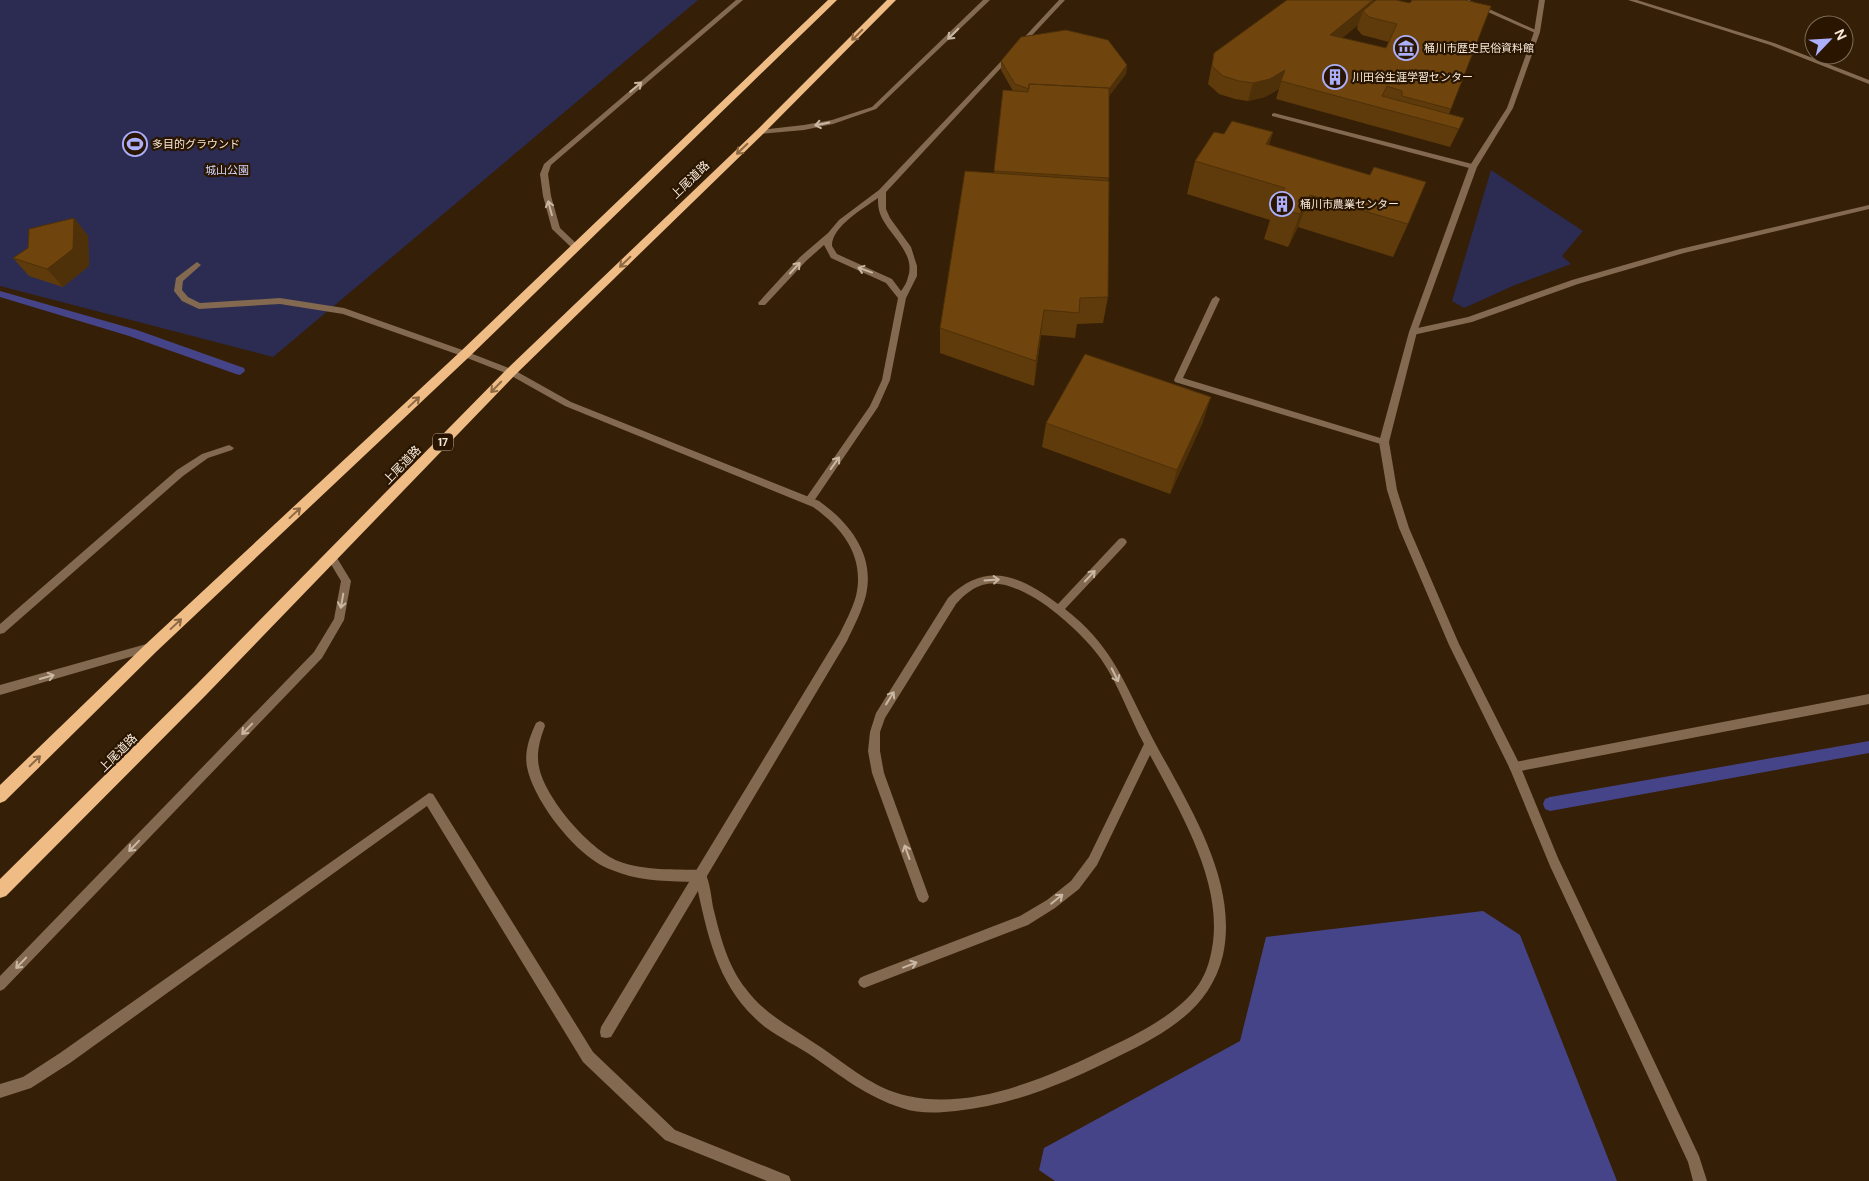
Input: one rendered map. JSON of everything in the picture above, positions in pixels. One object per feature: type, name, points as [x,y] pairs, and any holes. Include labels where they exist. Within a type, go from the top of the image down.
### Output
[{"type":"highway","points":[[0,796],[152,647],[465,354],[833,0]]},
{"type":"highway","name":"上尾道路","points":[[0,890],[201,690],[511,372],[760,132],[892,0]]},
{"type":"street","points":[[576,247],[556,229],[547,196],[544,174],[548,164],[740,0]]},
{"type":"street","points":[[760,132],[801,128],[859,116],[874,108],[939,48],[987,0]]},
{"type":"street","points":[[762,303],[858,207],[882,192],[1062,0]]},
{"type":"street","points":[[1464,0],[1537,32]]},
{"type":"street","points":[[1542,0],[1537,32],[1510,108],[1473,166],[1413,332],[1384,442],[1392,490],[1404,528],[1454,646],[1515,768],[1554,862],[1694,1161],[1700,1181]]},
{"type":"street","points":[[1632,0],[1772,44],[1869,82]]},
{"type":"street","points":[[1274,115],[1473,166]]},
{"type":"street","points":[[809,501],[874,407],[886,380],[902,298],[913,276],[913,266],[906,246],[886,219],[882,209],[882,192]]},
{"type":"street","points":[[1413,332],[1469,320],[1574,282],[1682,251],[1869,207]]},
{"type":"street","points":[[830,235],[829,249],[834,256],[889,280],[902,298]]},
{"type":"street","points":[[196,265],[179,280],[178,291],[185,300],[198,306],[280,301],[344,311],[465,354],[511,372],[568,404],[809,501],[833,515],[854,541],[860,557],[862,574],[861,593],[843,638],[606,1032]]},
{"type":"street","points":[[1216,299],[1178,380],[1384,442]]},
{"type":"street","points":[[0,630],[180,473],[205,456],[229,448]]},
{"type":"street","points":[[1058,610],[1122,542]]},
{"type":"street","points":[[0,985],[318,655],[339,620],[346,581],[331,556]]},
{"type":"street","points":[[701,876],[714,941],[729,975],[746,1001],[772,1024],[797,1038],[873,1090],[909,1104],[946,1105],[1003,1097],[1035,1088],[1062,1078],[1170,1022],[1187,1008],[1203,989],[1214,965],[1220,940],[1219,914],[1215,889],[1196,835],[1107,658],[1083,630],[1058,610],[1012,581],[996,578],[979,581],[963,588],[952,601],[880,716],[875,732],[874,751],[878,773],[924,898]]},
{"type":"street","points":[[0,690],[152,647]]},
{"type":"street","points":[[1515,768],[1869,699]]},
{"type":"street","points":[[540,726],[533,740],[532,754],[533,768],[538,782],[575,837],[595,856],[621,868],[648,875],[701,876]]},
{"type":"street","points":[[864,982],[1024,921],[1051,904],[1075,885],[1093,861],[1150,744]]},
{"type":"street","points":[[0,1091],[26,1083],[65,1058],[429,798],[588,1057],[670,1135],[784,1181]]},
{"type":"green space","name":"城山公園","points":[[0,0],[698,0],[273,357],[0,286]]},
{"type":"green space","points":[[1491,170],[1583,231],[1562,256],[1571,264],[1515,285],[1464,308],[1452,301]]},
{"type":"shaded area","points":[[1483,911],[1520,935],[1617,1181],[1055,1181],[1039,1170],[1044,1148],[1240,1041],[1266,937]]},
{"type":"building","name":"川田谷生涯学習センター","points":[[1287,0],[1373,0],[1330,35],[1386,48],[1397,24],[1369,17],[1363,11],[1376,0],[1396,0],[1410,3],[1412,0],[1464,0],[1491,6],[1451,109],[1402,96],[1402,91],[1387,86],[1382,96],[1464,118],[1459,129],[1281,81],[1285,70],[1270,79],[1253,83],[1223,76],[1212,66],[1214,53]]},
{"type":"building","points":[[1066,30],[1108,40],[1127,65],[1109,89],[1029,84],[1029,89],[1015,84],[1001,61],[1021,37]]},
{"type":"building","points":[[1029,84],[1109,88],[1109,178],[994,171],[1003,90],[1028,92]]},
{"type":"building","points":[[1232,121],[1273,132],[1266,144],[1370,175],[1374,167],[1426,182],[1408,224],[1310,195],[1300,214],[1274,207],[1285,188],[1195,161],[1214,132],[1224,134]]},
{"type":"building","points":[[965,171],[1109,181],[1108,297],[1080,298],[1079,313],[1044,310],[1036,361],[940,328]]},
{"type":"building","points":[[74,218],[73,249],[47,269],[13,258],[28,248],[29,229]]},
{"type":"building","points":[[1085,354],[1211,397],[1177,470],[1046,423]]},
{"type":"waterway","points":[[0,294],[133,333],[240,371]]},
{"type":"waterway","points":[[1550,804],[1869,747]]},
{"type":"place","name":"桶川市歴史民俗資料館","points":[[1406,48]]},
{"type":"place","name":"川田谷生涯学習センター","points":[[1335,77]]},
{"type":"place","name":"多目的グラウンド","points":[[135,144]]},
{"type":"place","name":"桶川市農業センター","points":[[1282,204]]}]
